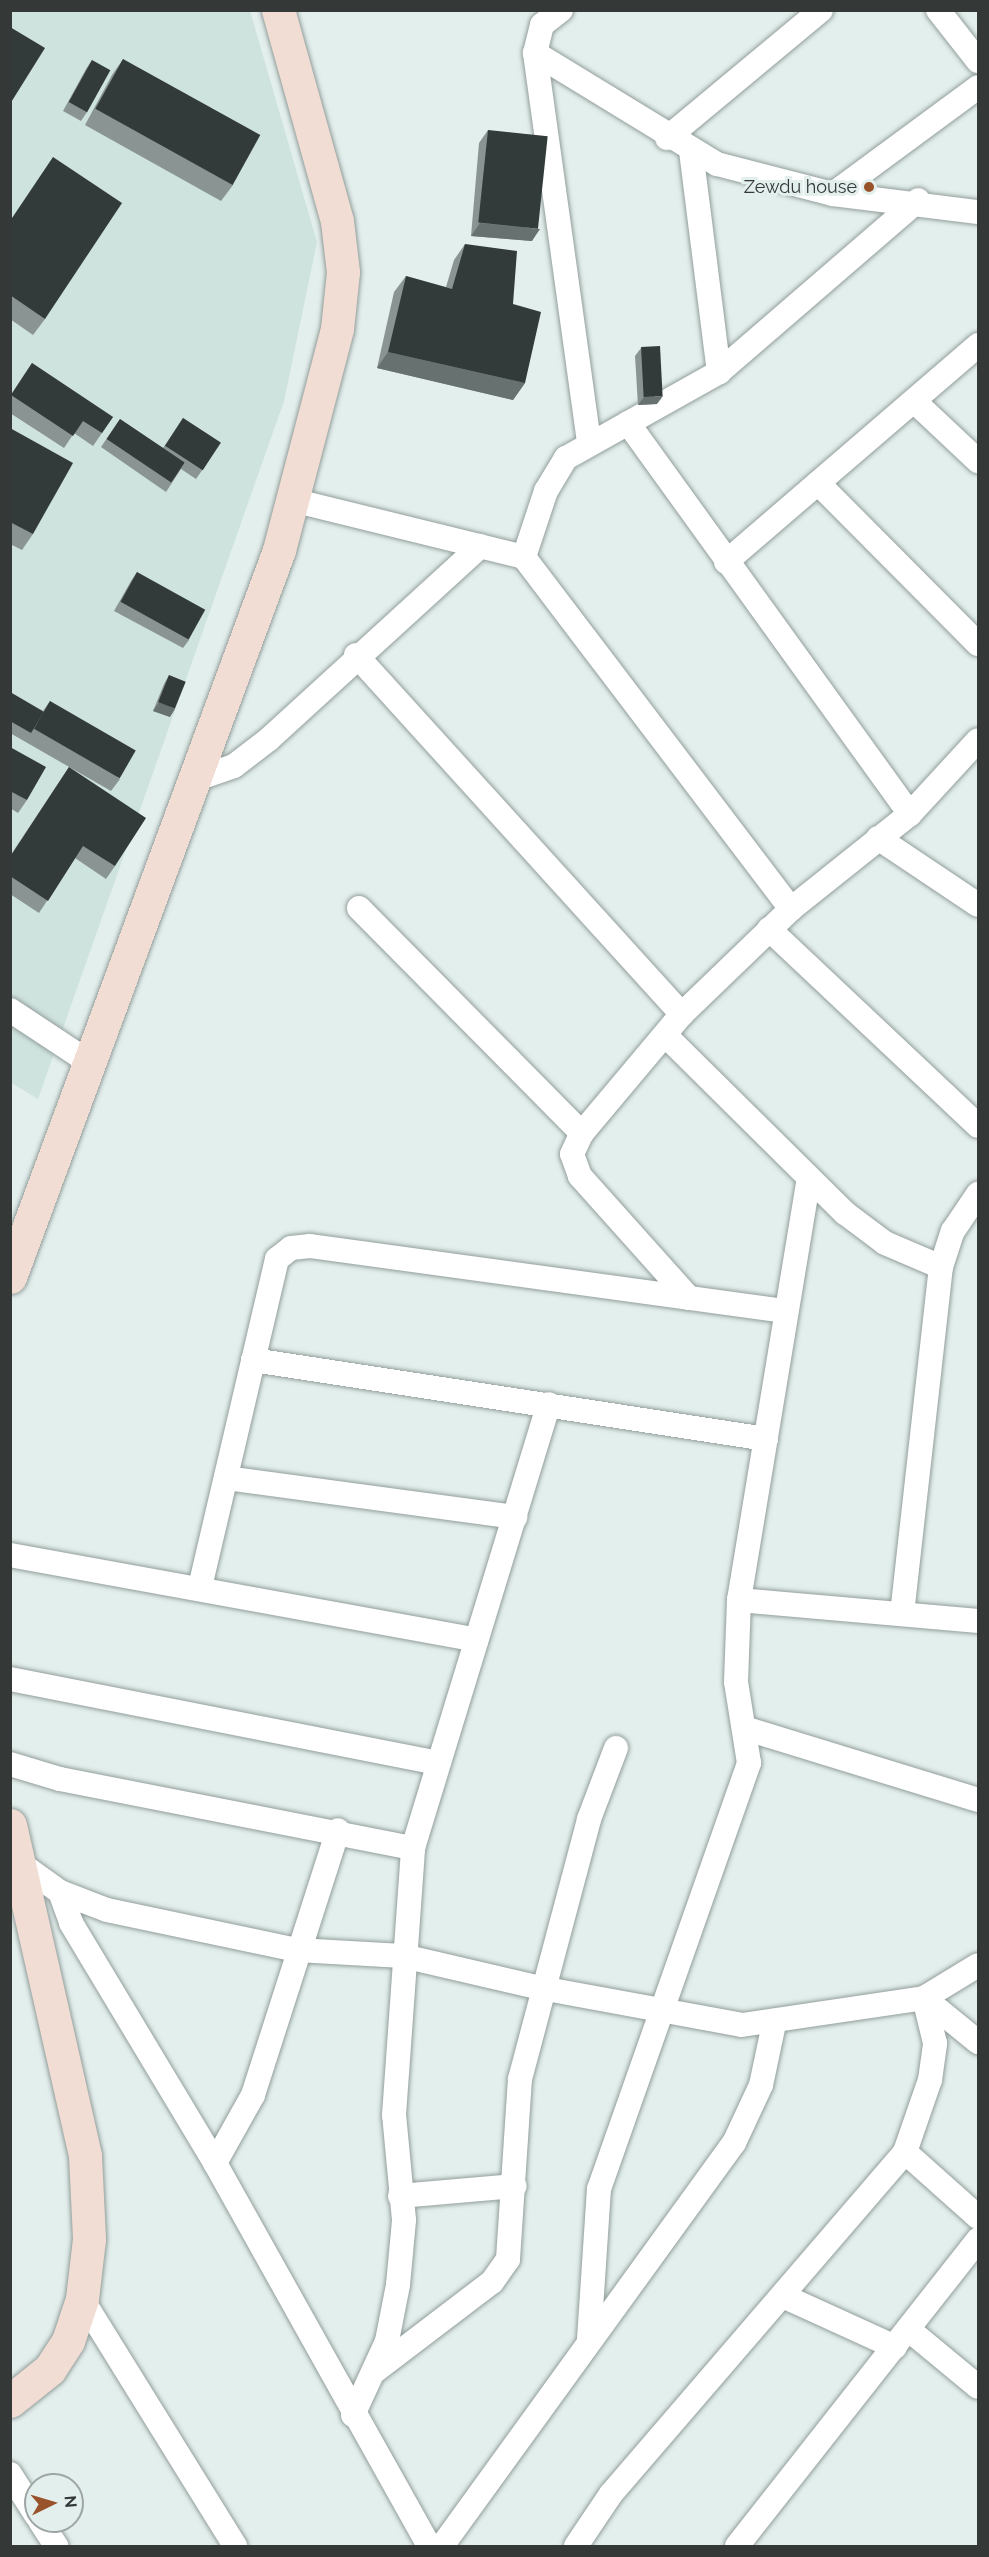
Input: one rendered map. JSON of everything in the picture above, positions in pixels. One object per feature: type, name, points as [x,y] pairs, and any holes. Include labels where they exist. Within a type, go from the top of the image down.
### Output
[{"type":"street","points":[[10,1277],[194,780],[292,500],[337,329],[343,272],[319,142],[278,10]]},
{"type":"street","points":[[561,10],[542,25],[535,53],[589,442]]},
{"type":"street","points":[[667,138],[821,10]]},
{"type":"street","points":[[938,10],[978,61]]},
{"type":"street","points":[[535,53],[691,151],[780,184],[834,194],[918,200],[978,212]]},
{"type":"street","points":[[834,194],[978,87]]},
{"type":"street","points":[[691,151],[719,372]]},
{"type":"street","points":[[524,557],[546,491],[566,458],[589,442],[719,372],[918,200]]},
{"type":"street","points":[[726,562],[978,345]]},
{"type":"street","points":[[914,401],[978,461]]},
{"type":"street","points":[[628,423],[726,562],[910,814]]},
{"type":"street","points":[[818,483],[978,644]]},
{"type":"street","points":[[292,500],[524,557],[791,909]]},
{"type":"street","points":[[194,780],[234,766],[268,739],[356,655],[480,546]]},
{"type":"street","points":[[356,655],[682,1014]]},
{"type":"street","points":[[689,1298],[580,1176],[572,1154],[582,1133],[682,1014],[791,909],[910,814],[978,740]]},
{"type":"street","points":[[878,838],[978,905]]},
{"type":"street","points":[[359,908],[582,1133]]},
{"type":"street","points":[[769,929],[978,1126]]},
{"type":"street","points":[[10,1010],[90,1063]]},
{"type":"street","points":[[665,1035],[808,1181],[885,1243],[941,1267]]},
{"type":"street","points":[[589,2339],[599,2189],[749,1764],[736,1682],[739,1600],[808,1181]]},
{"type":"street","points":[[902,1614],[941,1267],[953,1231],[978,1194]]},
{"type":"street","points":[[200,1587],[277,1259],[291,1248],[310,1246],[785,1311]]},
{"type":"street","points":[[254,1360],[766,1439]]},
{"type":"street","points":[[353,2415],[387,2341],[399,2285],[404,2220],[393,2115],[403,1956],[413,1848],[435,1762],[476,1640],[549,1404]]},
{"type":"street","points":[[226,1478],[515,1517]]},
{"type":"street","points":[[10,1555],[200,1587],[476,1640]]},
{"type":"street","points":[[739,1600],[978,1621]]},
{"type":"street","points":[[10,1679],[435,1762]]},
{"type":"street","points":[[744,1728],[978,1800]]},
{"type":"street","points":[[370,2374],[492,2282],[508,2259],[515,2186],[520,2079],[541,1988],[589,1819],[616,1748]]},
{"type":"street","points":[[10,1764],[60,1779],[338,1830],[413,1848]]},
{"type":"street","points":[[10,1825],[21,1864],[85,2156],[89,2239],[82,2299],[68,2341],[50,2369],[10,2401]]},
{"type":"street","points":[[215,2163],[253,2095],[297,1950],[338,1830]]},
{"type":"street","points":[[21,1864],[60,1892],[106,1910],[297,1950],[403,1956],[663,2013],[774,2024],[813,2010],[924,1998],[978,1965]]},
{"type":"street","points":[[60,1892],[71,1923],[215,2163],[353,2415],[429,2547]]},
{"type":"street","points":[[924,1998],[978,2042]]},
{"type":"street","points":[[576,2547],[611,2494],[905,2152],[930,2080],[935,2043],[924,1998]]},
{"type":"street","points":[[442,2547],[589,2339],[734,2143],[761,2085],[774,2024]]},
{"type":"street","points":[[905,2152],[978,2217]]},
{"type":"street","points":[[400,2196],[515,2186]]},
{"type":"street","points":[[737,2547],[978,2240]]},
{"type":"street","points":[[783,2296],[902,2338],[978,2386]]},
{"type":"street","points":[[82,2299],[235,2547]]},
{"type":"street","points":[[10,2474],[24,2496]]},
{"type":"street","points":[[47,2533],[56,2547]]},
{"type":"shaded area","points":[[10,11],[250,11],[317,242],[284,401],[38,1099],[10,1082]]},
{"type":"building","points":[[10,27],[45,48],[10,104]]},
{"type":"building","points":[[123,59],[260,135],[233,185],[95,109]]},
{"type":"building","points":[[92,60],[110,70],[87,112],[69,102]]},
{"type":"building","points":[[488,130],[548,136],[538,229],[478,222]]},
{"type":"building","points":[[53,157],[122,203],[45,319],[10,295],[10,221]]},
{"type":"building","points":[[465,244],[517,251],[513,304],[541,312],[525,383],[388,352],[406,276],[452,289]]},
{"type":"building","points":[[660,346],[663,396],[644,397],[641,347]]},
{"type":"building","points":[[32,363],[113,417],[102,433],[83,421],[73,436],[11,395]]},
{"type":"building","points":[[183,418],[221,443],[203,470],[165,446]]},
{"type":"building","points":[[120,419],[185,463],[171,483],[107,439]]},
{"type":"building","points":[[10,428],[73,463],[33,534],[10,522]]},
{"type":"building","points":[[137,572],[205,610],[189,640],[121,602]]},
{"type":"building","points":[[169,675],[186,682],[175,709],[158,702]]},
{"type":"building","points":[[10,692],[44,712],[31,733],[10,721]]},
{"type":"building","points":[[50,701],[136,750],[120,778],[34,729]]},
{"type":"building","points":[[10,747],[46,767],[27,800],[10,791]]},
{"type":"building","points":[[69,767],[146,818],[115,866],[83,846],[48,901],[10,876],[10,857]]},
{"type":"place","name":"Zewdu house","points":[[869,187]]}]
